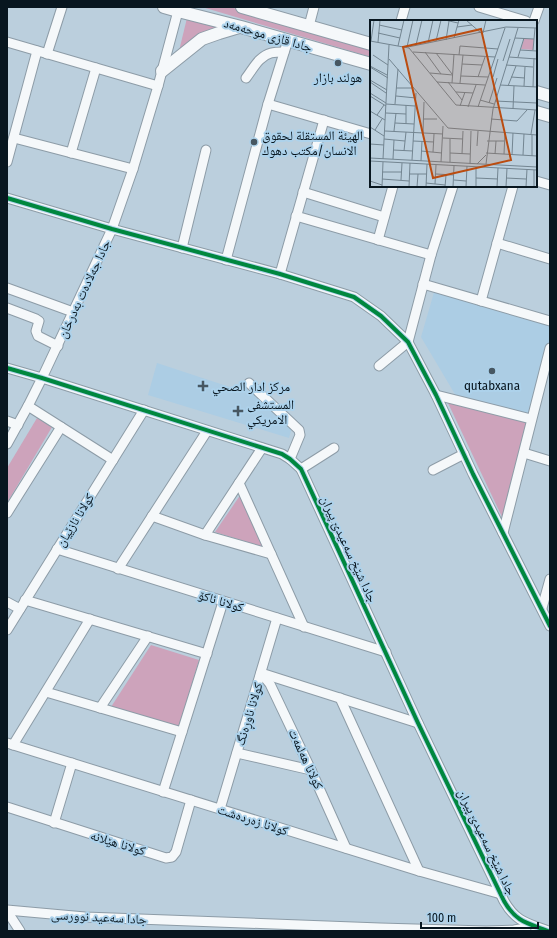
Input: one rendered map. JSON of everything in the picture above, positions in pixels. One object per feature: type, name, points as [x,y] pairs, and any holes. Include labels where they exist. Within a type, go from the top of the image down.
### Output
[{"type":"main road","name":"جادا قازی موحەمەد","points":[[164,7],[179,9],[241,27],[286,46],[370,64]]},
{"type":"main road","name":"جادا قازی موحەمەد","points":[[244,7],[370,44]]},
{"type":"main road","points":[[162,71],[202,39],[241,27]]},
{"type":"main road","points":[[537,92],[550,96]]},
{"type":"main road","points":[[537,112],[550,116]]},
{"type":"street","points":[[47,54],[62,7]]},
{"type":"street","points":[[309,26],[314,7]]},
{"type":"street","points":[[401,20],[405,7]]},
{"type":"street","points":[[479,7],[523,20]]},
{"type":"street","points":[[534,20],[538,7]]},
{"type":"street","name":"جادا جەلادەت بەدرخان","points":[[7,444],[58,346],[112,229],[133,169],[179,9]]},
{"type":"street","points":[[7,42],[158,86]]},
{"type":"street","points":[[246,78],[260,59],[286,46]]},
{"type":"street","points":[[226,260],[268,104],[286,46]]},
{"type":"street","points":[[7,162],[37,51]]},
{"type":"street","points":[[71,153],[96,68]]},
{"type":"street","points":[[268,104],[370,134]]},
{"type":"street","points":[[280,274],[324,120]]},
{"type":"street","points":[[14,138],[133,169]]},
{"type":"street","points":[[182,248],[206,150]]},
{"type":"street","points":[[537,181],[550,185]]},
{"type":"street","points":[[378,240],[393,187]]},
{"type":"street","points":[[380,366],[408,342],[431,255],[453,187]]},
{"type":"street","points":[[482,301],[513,187]]},
{"type":"street","points":[[303,192],[384,217]]},
{"type":"street","points":[[7,198],[112,229],[280,274],[354,297],[381,316],[408,342],[436,395],[550,626]]},
{"type":"street","points":[[296,216],[431,255]]},
{"type":"street","points":[[497,243],[550,259]]},
{"type":"street","points":[[423,284],[550,321]]},
{"type":"street","points":[[7,288],[73,312]]},
{"type":"street","points":[[7,308],[39,321],[36,331],[38,336],[58,346]]},
{"type":"street","points":[[503,533],[550,348]]},
{"type":"street","name":"جادا شێخ سەعیدێ پیران","points":[[7,368],[282,454],[301,469],[418,723],[501,894],[507,906],[521,924],[531,930]]},
{"type":"street","points":[[249,383],[299,430],[300,435],[290,459]]},
{"type":"street","points":[[436,395],[532,419]]},
{"type":"street","points":[[28,406],[113,460]]},
{"type":"street","name":"کولانا نازێیان","points":[[7,630],[144,410]]},
{"type":"street","points":[[7,421],[18,424]]},
{"type":"street","points":[[7,513],[61,427]]},
{"type":"street","points":[[118,569],[207,430]]},
{"type":"street","points":[[205,535],[262,448]]},
{"type":"street","points":[[301,469],[334,448]]},
{"type":"street","points":[[524,453],[550,461]]},
{"type":"street","points":[[433,470],[464,454]]},
{"type":"street","points":[[239,483],[304,627]]},
{"type":"street","points":[[152,516],[205,535],[271,554]]},
{"type":"street","name":"کولانا ئاکۆ","points":[[57,550],[386,652]]},
{"type":"street","points":[[542,608],[550,579]]},
{"type":"street","points":[[25,600],[207,654]]},
{"type":"street","points":[[7,602],[20,609]]},
{"type":"street","points":[[163,792],[223,602]]},
{"type":"street","name":"کولانا ناوڕەنگ","points":[[220,809],[277,618]]},
{"type":"street","points":[[10,744],[46,692],[90,619]]},
{"type":"street","points":[[100,708],[148,636]]},
{"type":"street","points":[[261,673],[418,723]]},
{"type":"street","name":"کولانا هەلمەت","points":[[261,673],[270,684],[346,848]]},
{"type":"street","points":[[46,692],[182,732]]},
{"type":"street","points":[[340,698],[419,871]]},
{"type":"street","name":"کولانا زەردەشت","points":[[10,744],[301,835],[501,894]]},
{"type":"street","points":[[237,753],[311,770]]},
{"type":"street","points":[[54,823],[72,763]]},
{"type":"street","name":"کولانا هێلانە","points":[[7,807],[166,858],[172,857],[176,852],[191,800]]},
{"type":"street","points":[[7,911],[20,931]]},
{"type":"street","name":"جادا سەعید نوورسی","points":[[7,911],[85,917],[194,921],[253,927],[463,931],[531,930]]},
{"type":"street","points":[[517,918],[548,931]]},
{"type":"street","points":[[189,931],[194,921]]},
{"type":"shaded area","points":[[202,7],[230,7],[370,48],[370,57]]},
{"type":"shaded area","points":[[187,18],[224,29],[179,51]]},
{"type":"shaded area","name":"qutabxana","points":[[435,289],[550,322],[550,346],[530,417],[456,396],[421,337]]},
{"type":"shaded area","name":"المستشفى الامريكي","points":[[157,363],[242,391],[245,384],[292,427],[289,438],[148,395]]},
{"type":"shaded area","points":[[447,401],[528,422],[503,519]]},
{"type":"shaded area","points":[[37,418],[52,427],[7,503],[7,468]]},
{"type":"shaded area","points":[[241,494],[263,547],[215,532]]},
{"type":"shaded area","points":[[151,645],[199,660],[179,728],[111,707]]},
{"type":"cycle path","points":[[7,198],[112,229],[280,274],[354,297],[381,316],[408,342],[436,395],[473,474],[550,626]]},
{"type":"cycle path","points":[[7,368],[282,454],[301,469],[418,723],[504,901],[508,908],[518,918],[528,924],[548,931]]},
{"type":"place","name":"هولند بازار","points":[[338,63]]},
{"type":"place","name":"الهيئة المستقلة لحقوق الانسان/مكتب دهوك","points":[[254,142]]},
{"type":"place","name":"qutabxana","points":[[492,371]]},
{"type":"place","name":"مركز ادار الصحي","points":[[203,386]]},
{"type":"place","name":"المستشفى الامريكي","points":[[238,411]]}]
